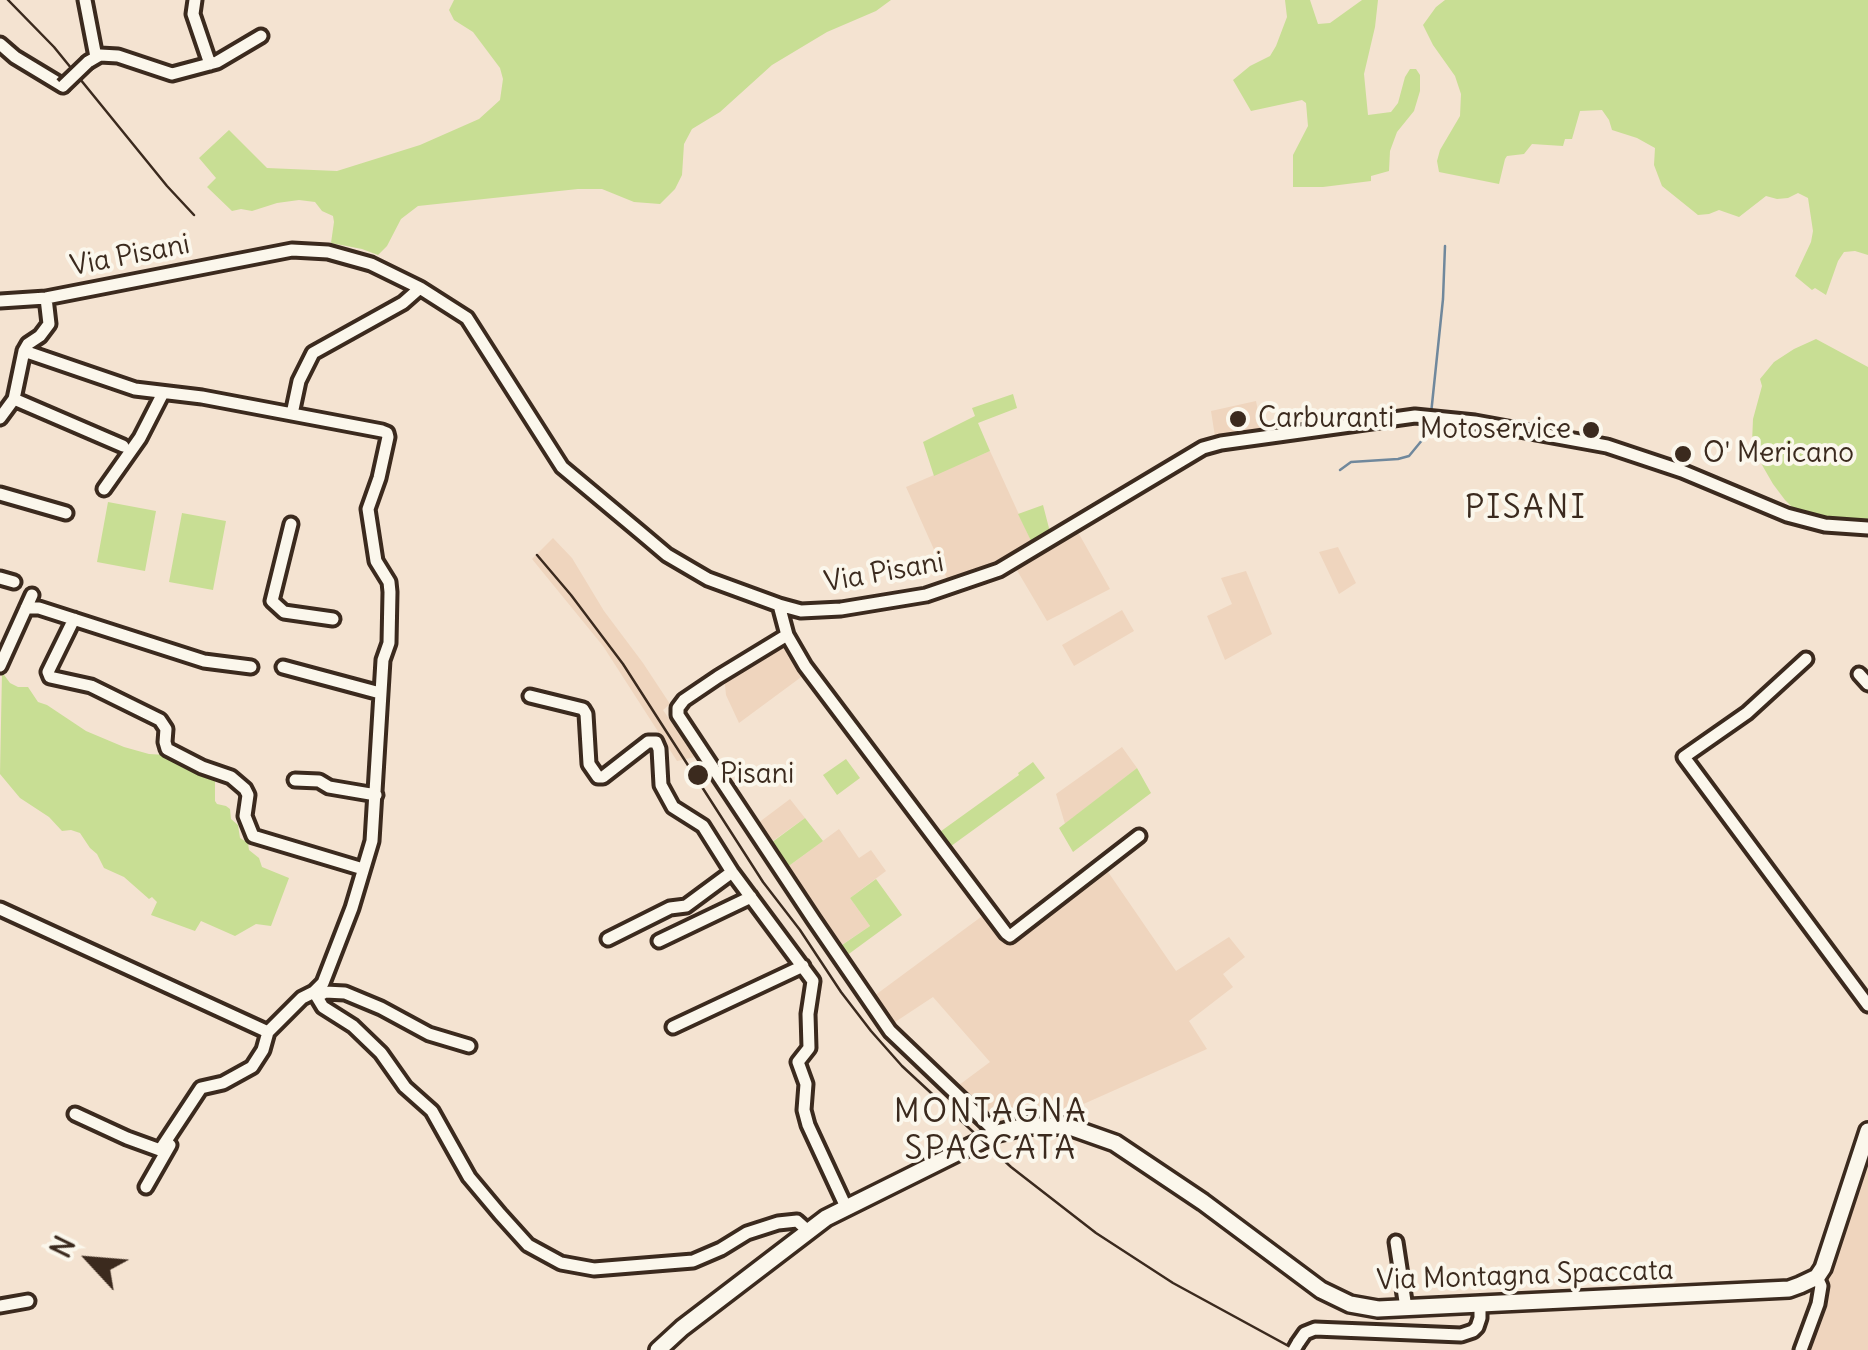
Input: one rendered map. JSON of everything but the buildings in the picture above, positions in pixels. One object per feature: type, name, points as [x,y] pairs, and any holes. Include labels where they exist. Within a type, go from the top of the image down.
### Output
[{"type":"main road","name":"Via Montagna Spaccata","points":[[658,1350],[807,1230],[846,1206],[997,1133],[1051,1124],[1086,1131],[1115,1143],[1203,1202],[1321,1290],[1366,1308],[1789,1289],[1818,1277]]},
{"type":"main road","points":[[1818,1277],[1868,1130]]},
{"type":"street","points":[[85,0],[92,59]]},
{"type":"street","points":[[195,0],[193,14],[210,64]]},
{"type":"street","points":[[0,44],[63,86],[92,59],[118,56],[172,74],[210,64],[261,36]]},
{"type":"street","name":"Via Pisani","points":[[0,301],[48,311],[292,250],[328,252],[372,264],[467,318],[562,467],[667,554],[708,579],[801,611],[926,596],[960,586],[999,570],[1203,448],[1429,416],[1607,446],[1682,471],[1787,515],[1825,525],[1868,528]]},
{"type":"street","points":[[292,414],[299,381],[313,352],[403,303],[420,288]]},
{"type":"street","points":[[0,418],[14,398],[24,350],[40,336],[48,311]]},
{"type":"street","points":[[24,350],[135,389],[202,397],[387,433],[379,478],[368,509],[376,562],[389,582],[389,643],[380,693],[372,841],[329,970],[316,995]]},
{"type":"street","points":[[104,489],[140,438],[163,393]]},
{"type":"street","points":[[14,398],[124,446]]},
{"type":"street","points":[[0,494],[66,513]]},
{"type":"street","points":[[291,524],[272,601],[284,612],[332,620]]},
{"type":"street","points":[[0,578],[14,582]]},
{"type":"street","points":[[0,666],[32,594]]},
{"type":"street","points":[[779,606],[787,636],[805,666],[1010,936],[1139,836]]},
{"type":"street","points":[[26,608],[74,618],[204,661],[250,667]]},
{"type":"street","points":[[74,618],[48,672],[50,677],[91,686],[160,720],[166,729],[167,750],[202,768],[223,773],[244,788],[248,794],[245,816],[253,836],[364,869]]},
{"type":"street","points":[[787,636],[684,700],[678,715],[890,1031],[997,1133]]},
{"type":"street","points":[[1806,659],[1747,713],[1684,757],[1868,1005]]},
{"type":"street","points":[[282,667],[380,693]]},
{"type":"street","points":[[530,696],[583,708],[589,764],[598,778],[648,742],[656,742],[660,785],[672,807],[703,826],[813,981],[808,1014],[809,1048],[798,1062],[806,1084],[804,1110],[846,1206]]},
{"type":"street","points":[[295,780],[376,794]]},
{"type":"street","points":[[608,939],[670,908],[686,906],[732,872]]},
{"type":"street","points":[[659,942],[751,896]]},
{"type":"street","points":[[0,909],[268,1032]]},
{"type":"street","points":[[673,1027],[803,966]]},
{"type":"street","points":[[75,1114],[160,1150],[201,1088],[223,1083],[252,1067],[268,1032],[302,998],[325,992],[345,992],[429,1034],[469,1046]]},
{"type":"street","points":[[316,995],[328,1011],[363,1034],[405,1087],[432,1111],[469,1177],[500,1214],[528,1244],[561,1263],[594,1269],[693,1261],[748,1233],[778,1223],[797,1221],[807,1230]]},
{"type":"street","points":[[146,1187],[181,1126],[212,1084]]},
{"type":"street","points":[[1396,1242],[1406,1308]]},
{"type":"street","points":[[1800,1350],[1818,1304],[1818,1277]]},
{"type":"street","points":[[0,1306],[28,1301]]},
{"type":"street","points":[[1296,1346],[1305,1333],[1314,1329],[1461,1335],[1477,1327],[1480,1305]]},
{"type":"shaded area","points":[[1256,401],[1263,436],[1216,443],[1211,411]]},
{"type":"shaded area","points":[[990,451],[1032,543],[994,566],[949,583],[906,487]]},
{"type":"shaded area","points":[[1071,533],[1079,534],[1110,589],[1047,621],[1015,567]]},
{"type":"shaded area","points":[[553,538],[572,558],[670,704],[663,710],[695,757],[677,761],[603,646],[532,559]]},
{"type":"shaded area","points":[[1338,547],[1356,583],[1339,594],[1319,552]]},
{"type":"shaded area","points":[[1246,571],[1272,634],[1225,660],[1207,616],[1232,604],[1221,578]]},
{"type":"shaded area","points":[[1122,610],[1134,631],[1074,666],[1062,645]]},
{"type":"shaded area","points":[[786,638],[808,672],[739,723],[726,695],[724,675]]},
{"type":"shaded area","points":[[1122,747],[1137,768],[1065,824],[1056,794]]},
{"type":"shaded area","points":[[790,799],[805,818],[767,845],[754,826]]},
{"type":"shaded area","points":[[839,829],[859,858],[871,850],[886,871],[850,898],[870,926],[831,952],[778,874]]},
{"type":"shaded area","points":[[1104,866],[1176,971],[1229,937],[1245,957],[1223,974],[1233,987],[1189,1021],[1207,1049],[1079,1106],[1081,1124],[997,1128],[955,1088],[990,1062],[933,997],[889,1026],[870,999],[989,911],[1005,934]]},
{"type":"shaded area","points":[[1868,1149],[1868,1350],[1806,1350],[1824,1282]]},
{"type":"green space","points":[[454,0],[891,0],[772,65],[720,112],[692,129],[684,144],[682,175],[660,204],[634,202],[602,189],[578,189],[418,206],[401,219],[378,255],[331,243],[333,216],[315,202],[299,200],[252,211],[232,211],[207,187],[216,178],[199,158],[229,130],[267,168],[337,171],[420,145],[479,119],[500,100],[503,79],[500,68],[473,32],[454,20],[449,10]]},
{"type":"green space","points":[[1285,0],[1310,0],[1318,24],[1330,23],[1362,0],[1378,0],[1364,74],[1368,115],[1391,112],[1410,69],[1416,69],[1420,75],[1414,111],[1397,132],[1390,151],[1389,171],[1371,176],[1371,181],[1293,187],[1293,155],[1308,126],[1306,103],[1302,100],[1251,111],[1233,80],[1270,56],[1287,17]]},
{"type":"green space","points":[[1445,0],[1868,0],[1868,255],[1844,252],[1826,295],[1812,290],[1795,276],[1813,231],[1808,198],[1798,193],[1788,198],[1766,196],[1739,217],[1719,210],[1698,215],[1662,186],[1654,165],[1655,148],[1612,130],[1602,110],[1580,111],[1572,139],[1565,139],[1563,146],[1532,144],[1524,154],[1507,156],[1499,184],[1439,172],[1440,150],[1460,116],[1461,94],[1455,76],[1423,25]]},
{"type":"green space","points":[[1816,339],[1868,367],[1868,521],[1807,514],[1793,508],[1773,484],[1752,443],[1760,379],[1774,362]]},
{"type":"green space","points":[[1013,394],[1017,408],[978,423],[990,451],[934,476],[923,442],[975,416],[972,408]]},
{"type":"green space","points":[[108,502],[156,511],[145,571],[97,562]]},
{"type":"green space","points":[[1043,505],[1050,532],[1032,543],[1018,514]]},
{"type":"green space","points":[[182,513],[226,521],[213,590],[169,582]]},
{"type":"green space","points":[[2,672],[10,683],[28,687],[38,702],[86,731],[124,747],[166,755],[215,777],[215,801],[230,809],[240,838],[248,843],[262,867],[289,878],[271,926],[256,924],[235,936],[201,921],[195,931],[151,915],[157,902],[152,897],[149,899],[124,877],[104,868],[80,833],[62,831],[20,798],[0,774]]},
{"type":"green space","points":[[846,759],[860,778],[837,795],[823,775]]},
{"type":"green space","points":[[1033,762],[1045,778],[947,849],[937,834]]},
{"type":"green space","points":[[1137,768],[1151,793],[1073,852],[1059,828]]},
{"type":"green space","points":[[805,818],[823,841],[786,868],[771,843]]},
{"type":"green space","points":[[876,879],[902,915],[846,956],[842,945],[870,926],[850,898]]},
{"type":"waterway","points":[[1431,414],[1445,246]]},
{"type":"waterway","points":[[1340,470],[1351,462],[1409,456],[1430,422]]},
{"type":"railway","points":[[8,0],[54,47],[194,215]]},
{"type":"railway","points":[[537,555],[623,664],[763,882],[841,992],[902,1066],[1011,1167],[1096,1233],[1173,1283],[1296,1350]]},
{"type":"place","name":"Carburanti","points":[[1238,419]]},
{"type":"place","name":"Motoservice","points":[[1591,430]]},
{"type":"place","name":"O' Mericano","points":[[1683,454]]},
{"type":"place","name":"Pisani","points":[[698,775]]},
{"type":"district","name":"PISANI","points":[[1526,509]]},
{"type":"district","name":"MONTAGNA SPACCATA","points":[[991,1132]]}]
